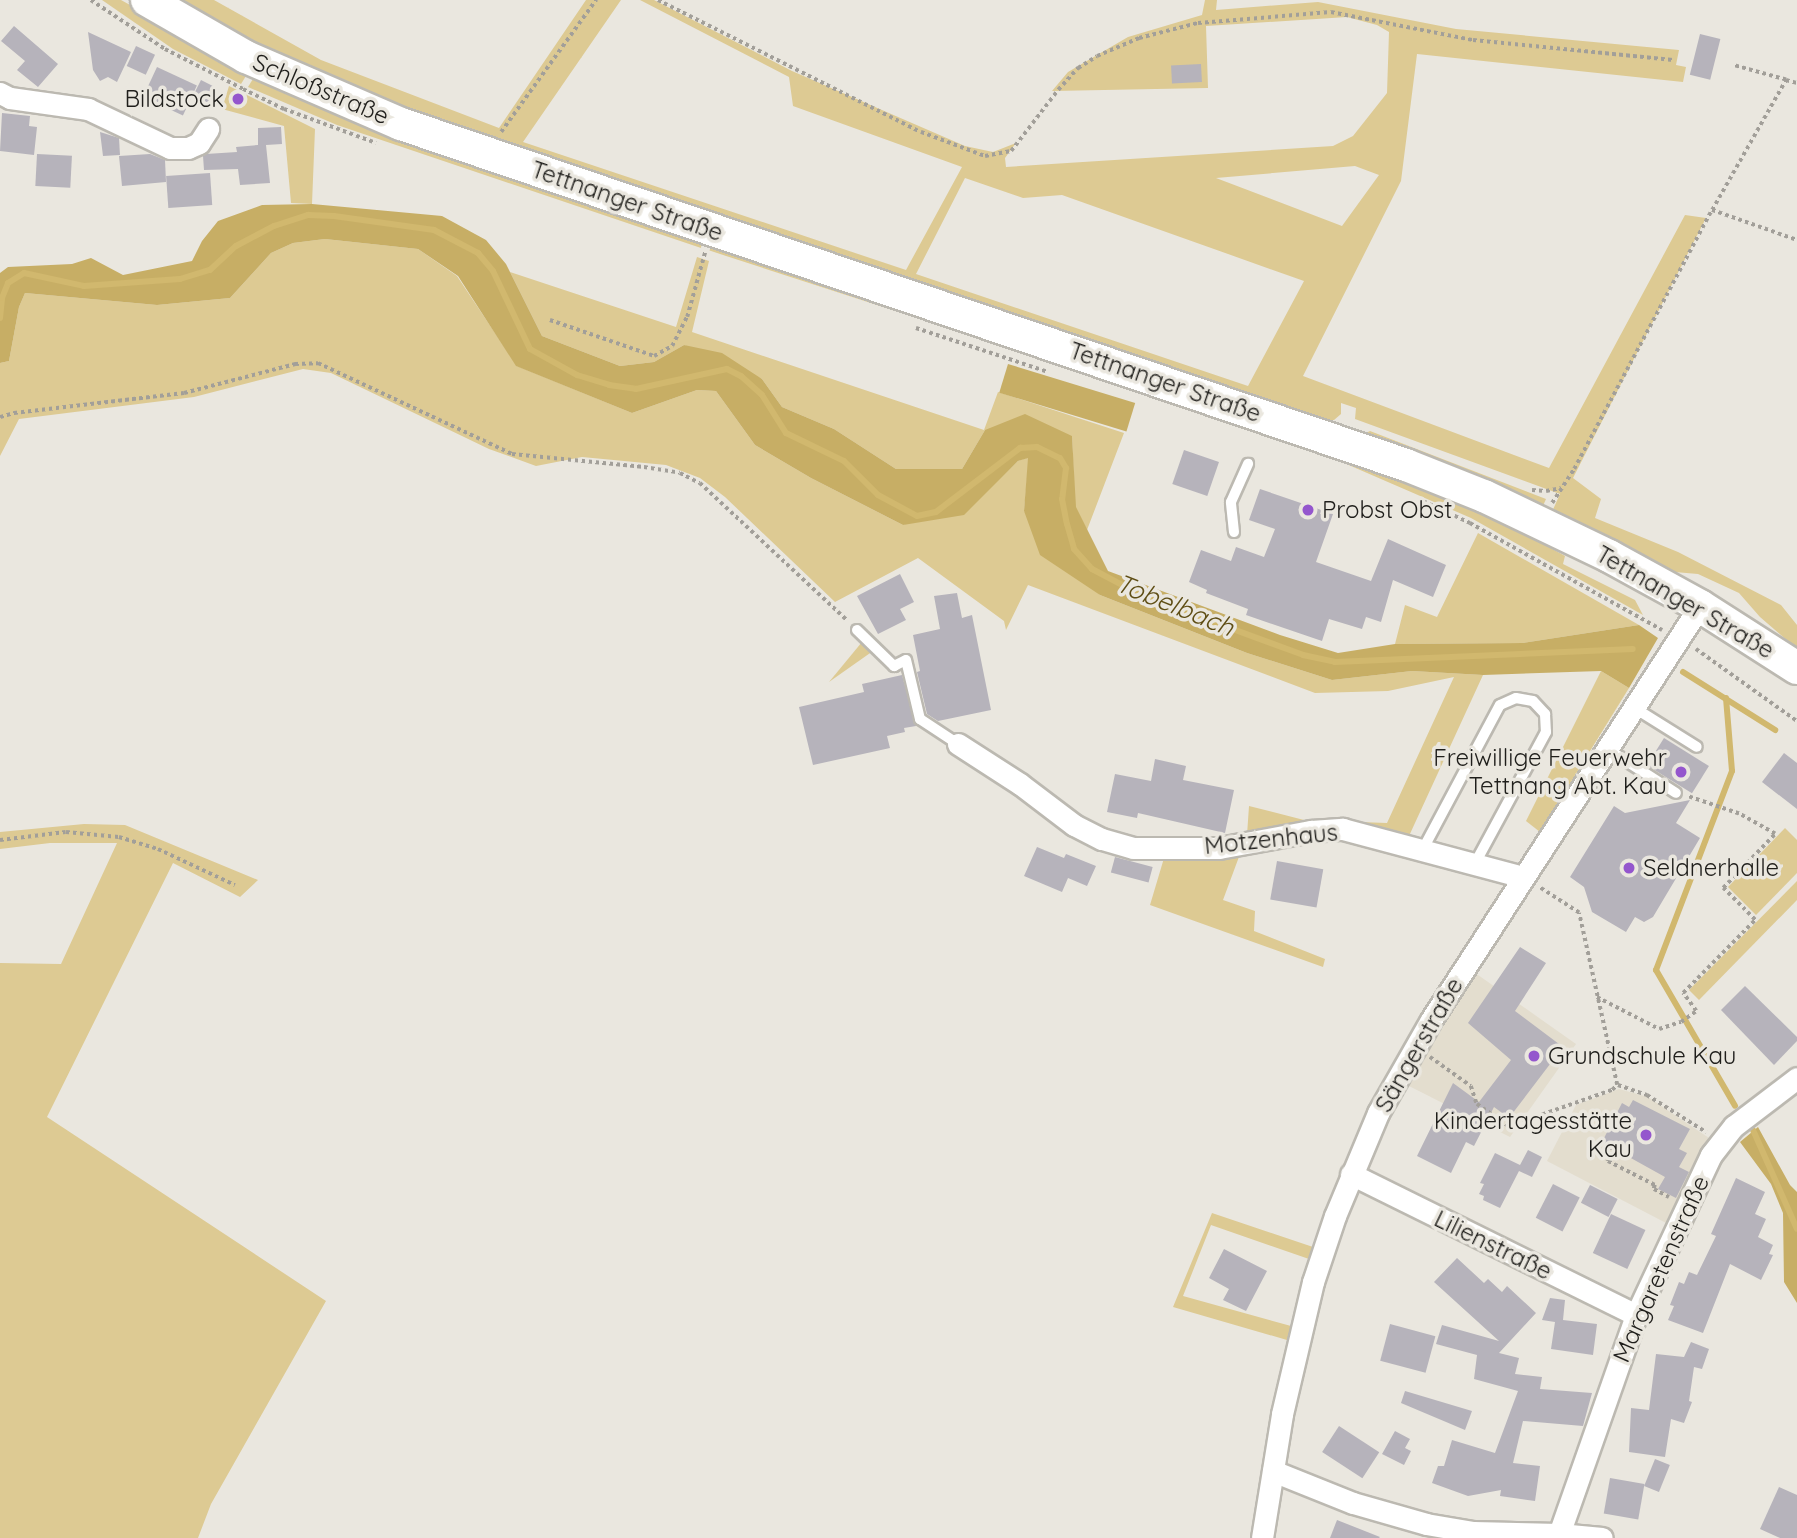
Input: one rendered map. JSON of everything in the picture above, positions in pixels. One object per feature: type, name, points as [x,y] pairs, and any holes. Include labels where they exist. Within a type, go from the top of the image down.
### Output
[{"type":"main road","name":"Schloßstraße","points":[[147,0],[246,57],[314,88],[497,157]]},
{"type":"main road","name":"Tettnanger Straße","points":[[497,157],[1406,465],[1542,523],[1700,606],[1797,668]]},
{"type":"street","points":[[0,93],[88,109],[170,148],[188,148],[200,143],[208,130]]},
{"type":"street","name":"Sängerstraße","points":[[1262,1538],[1273,1471],[1310,1294],[1322,1251],[1378,1112],[1415,1047],[1523,877],[1700,606]]},
{"type":"street","name":"Motzenhaus","points":[[958,744],[1020,784],[1074,825],[1102,839],[1132,848],[1219,848],[1311,831],[1343,829],[1523,877]]},
{"type":"street","name":"Margaretenstraße","points":[[1559,1534],[1636,1315],[1720,1141],[1749,1113],[1797,1078]]},
{"type":"street","name":"Lilienstraße","points":[[1352,1174],[1636,1315]]},
{"type":"street","points":[[1273,1471],[1353,1503],[1426,1524],[1473,1532],[1602,1538]]},
{"type":"lane","points":[[1234,532],[1231,502],[1248,464]]},
{"type":"lane","points":[[857,630],[894,666],[906,660],[920,719],[958,744]]},
{"type":"lane","points":[[1423,849],[1500,705],[1516,698],[1532,701],[1545,714],[1546,732],[1474,865]]},
{"type":"lane","points":[[1633,707],[1698,747]]},
{"type":"lane","points":[[1606,748],[1676,793]]},
{"type":"path","points":[[497,157],[527,94],[596,0]]},
{"type":"path","points":[[658,0],[921,132],[985,156],[1011,151],[1058,90],[1078,68],[1097,56],[1139,38],[1198,23],[1331,12],[1473,40],[1672,60]]},
{"type":"path","points":[[1735,66],[1797,83]]},
{"type":"path","points":[[1542,523],[1786,80]]},
{"type":"path","points":[[1712,210],[1797,240]]},
{"type":"path","points":[[550,320],[654,356],[672,346],[687,317],[705,253]]},
{"type":"path","points":[[0,417],[14,412],[184,393],[295,364],[318,363],[512,454],[680,473],[700,483],[721,499],[761,541],[857,630]]},
{"type":"path","points":[[1421,500],[1471,523],[1702,652],[1797,721]]},
{"type":"path","points":[[1597,996],[1659,1029],[1681,1022],[1696,1011],[1683,993],[1755,919],[1723,888],[1775,834],[1726,810],[1676,793]]},
{"type":"path","points":[[0,840],[66,832],[119,836],[158,849],[235,885]]},
{"type":"path","points":[[1523,877],[1579,913],[1617,1085]]},
{"type":"path","points":[[1415,1047],[1471,1086],[1477,1104],[1509,1126],[1612,1090],[1617,1085]]},
{"type":"path","points":[[1617,1085],[1647,1095],[1690,1121]]},
{"type":"path","points":[[1612,1147],[1608,1161],[1687,1206]]},
{"type":"shaded area","points":[[102,0],[121,0],[249,71],[241,84],[173,49]]},
{"type":"shaded area","points":[[173,0],[214,0],[321,60],[499,128],[586,0],[621,0],[523,142],[906,270],[962,167],[793,106],[789,77],[640,0],[654,0],[792,71],[965,146],[993,152],[1016,143],[1005,158],[1006,167],[1333,146],[1353,136],[1387,93],[1389,32],[1377,25],[1347,17],[1206,26],[1208,88],[1052,91],[1068,72],[1128,37],[1202,15],[1205,0],[1217,0],[1216,10],[1318,2],[1456,29],[1679,50],[1676,65],[1686,67],[1683,82],[1417,54],[1401,181],[1303,376],[1549,468],[1685,215],[1706,218],[1573,478],[1601,499],[1595,518],[1678,552],[1781,605],[1797,625],[1797,649],[1760,617],[1739,593],[1698,574],[1663,571],[1551,514],[1560,494],[1355,419],[1356,408],[1341,403],[1341,414],[1334,420],[1323,420],[487,142],[283,61]],"holes":[[[1355,166],[1379,175],[1342,226],[1216,178]],[[965,178],[1023,198],[1062,195],[1304,281],[1248,386],[916,274]]]},
{"type":"shaded area","points":[[256,74],[702,239],[701,248],[337,125],[248,87]]},
{"type":"shaded area","points":[[229,86],[315,129],[312,204],[291,203],[284,126],[222,109]]},
{"type":"shaded area","points":[[312,204],[442,216],[486,240],[506,264],[542,336],[620,366],[654,362],[684,345],[722,353],[762,379],[782,407],[834,429],[896,469],[962,469],[985,430],[1025,414],[1072,436],[1076,507],[1108,571],[1280,635],[1338,653],[1395,644],[1523,643],[1639,625],[1658,638],[1629,688],[1601,671],[1483,675],[1412,671],[1332,680],[1247,653],[1100,595],[1040,555],[1024,511],[1028,458],[1018,461],[964,515],[903,525],[811,478],[755,445],[716,391],[697,390],[632,413],[516,366],[458,276],[418,249],[325,239],[293,243],[271,253],[230,298],[157,305],[25,293],[19,307],[9,361],[0,363],[0,273],[8,267],[72,264],[91,258],[123,275],[192,261],[202,241],[218,221],[262,205]]},
{"type":"shaded area","points":[[325,239],[418,249],[457,276],[517,366],[632,413],[697,390],[716,391],[755,445],[811,478],[903,525],[993,485],[1018,461],[1029,457],[1024,511],[1100,595],[1247,653],[1332,680],[1412,671],[1483,675],[1409,836],[1247,835],[1249,806],[1304,820],[1387,823],[1454,677],[1388,691],[1315,693],[1028,585],[1006,630],[1004,621],[918,558],[835,602],[725,497],[700,478],[666,465],[582,457],[536,466],[489,449],[331,373],[303,369],[194,397],[19,419],[0,456],[0,363],[9,361],[19,307],[25,293],[157,305],[230,298],[271,253],[293,243]]},
{"type":"shaded area","points":[[712,243],[1306,436],[1304,444],[710,251]]},
{"type":"shaded area","points":[[697,257],[709,261],[692,332],[984,430],[998,392],[1124,433],[1087,530],[1075,507],[1072,436],[985,430],[962,469],[896,469],[834,429],[782,407],[762,379],[684,345],[654,362],[620,366],[542,336],[510,272],[676,327]]},
{"type":"shaded area","points":[[1008,364],[1135,403],[1126,432],[999,393]]},
{"type":"shaded area","points":[[1370,431],[1546,499],[1542,508],[1362,435]]},
{"type":"shaded area","points":[[1348,456],[1486,512],[1565,556],[1563,564],[1635,600],[1643,615],[1471,518],[1344,463]]},
{"type":"shaded area","points":[[1478,533],[1639,625],[1523,643],[1395,644],[1405,605],[1437,617]]},
{"type":"shaded area","points":[[862,642],[873,651],[829,682]]},
{"type":"shaded area","points":[[1601,671],[1629,688],[1540,832],[1526,821]]},
{"type":"shaded area","points":[[84,824],[125,825],[258,880],[240,897],[173,863],[47,1117],[326,1301],[211,1504],[198,1538],[0,1538],[0,963],[61,964],[117,843],[50,843],[0,849],[0,832]]},
{"type":"shaded area","points":[[1785,828],[1797,840],[1797,873],[1756,915],[1728,887]]},
{"type":"shaded area","points":[[1243,846],[1223,900],[1255,911],[1254,931],[1325,959],[1323,967],[1150,905],[1167,848]]},
{"type":"shaded area","points":[[1797,881],[1797,900],[1699,1000],[1689,990]]},
{"type":"shaded area","points":[[1471,970],[1576,1044],[1510,1137],[1401,1082]]},
{"type":"shaded area","points":[[1619,1089],[1648,1097],[1712,1140],[1668,1224],[1547,1161],[1576,1105]]},
{"type":"shaded area","points":[[1758,1127],[1790,1185],[1797,1192],[1797,1303],[1784,1282],[1783,1213],[1771,1184],[1740,1142]]},
{"type":"shaded area","points":[[1212,1213],[1313,1247],[1309,1259],[1211,1225],[1183,1296],[1291,1326],[1287,1340],[1173,1307]]},
{"type":"building","points":[[14,26],[58,64],[38,87],[17,70],[25,61],[1,41]]},
{"type":"building","points":[[88,32],[131,52],[117,82],[108,77],[100,81],[93,70]]},
{"type":"building","points":[[1700,34],[1720,39],[1710,80],[1690,75]]},
{"type":"building","points":[[136,46],[155,55],[146,75],[127,66]]},
{"type":"building","points":[[1201,64],[1202,82],[1172,84],[1171,66]]},
{"type":"building","points":[[157,67],[197,86],[183,116],[143,97]]},
{"type":"building","points":[[201,80],[215,87],[208,102],[193,95]]},
{"type":"building","points":[[2,113],[30,116],[29,126],[37,127],[34,155],[0,151]]},
{"type":"building","points":[[281,127],[282,144],[266,145],[270,183],[240,185],[238,169],[204,170],[203,156],[206,154],[237,152],[236,147],[258,145],[258,128]]},
{"type":"building","points":[[100,132],[119,138],[120,155],[103,156]]},
{"type":"building","points":[[37,154],[72,156],[70,188],[35,186]]},
{"type":"building","points":[[150,154],[165,160],[166,182],[122,186],[119,156]]},
{"type":"building","points":[[210,173],[212,205],[168,208],[166,176]]},
{"type":"building","points":[[1184,450],[1219,462],[1207,496],[1172,484]]},
{"type":"building","points":[[1260,489],[1333,514],[1316,562],[1371,581],[1388,539],[1446,565],[1433,597],[1393,580],[1381,622],[1366,617],[1362,629],[1329,619],[1322,641],[1246,615],[1248,609],[1206,593],[1207,590],[1189,582],[1201,550],[1231,561],[1236,547],[1264,557],[1275,529],[1249,520]]},
{"type":"building","points":[[900,574],[914,602],[900,609],[906,620],[878,634],[857,596]]},
{"type":"building","points":[[957,593],[962,618],[972,615],[991,710],[938,721],[927,714],[917,672],[920,671],[913,635],[940,629],[934,596]]},
{"type":"building","points":[[902,675],[916,726],[887,736],[890,748],[813,765],[799,707],[864,692],[862,684]]},
{"type":"building","name":"Freiwillige Feuerwehr Tettnang Abt. Kau","points":[[1664,738],[1709,766],[1692,793],[1647,765]]},
{"type":"building","points":[[1784,753],[1797,763],[1797,809],[1762,782]]},
{"type":"building","points":[[1155,759],[1186,766],[1183,780],[1234,790],[1225,833],[1138,813],[1137,818],[1107,812],[1115,774],[1151,781]]},
{"type":"building","name":"Seldnerhalle","points":[[1690,800],[1676,823],[1700,838],[1653,917],[1644,922],[1635,917],[1626,932],[1592,912],[1584,887],[1570,877],[1614,806],[1625,813]]},
{"type":"building","points":[[1037,847],[1064,858],[1066,854],[1096,866],[1087,886],[1068,878],[1062,892],[1024,876]]},
{"type":"building","points":[[1115,857],[1153,867],[1149,883],[1111,872]]},
{"type":"building","points":[[1277,861],[1323,869],[1317,908],[1270,899]]},
{"type":"building","points":[[1520,947],[1546,963],[1515,1011],[1563,1047],[1509,1118],[1494,1107],[1474,1146],[1466,1142],[1451,1173],[1417,1156],[1453,1083],[1479,1102],[1511,1060],[1468,1023]]},
{"type":"building","points":[[1745,986],[1797,1037],[1797,1041],[1774,1065],[1721,1010]]},
{"type":"building","name":"Kindertagesstätte Kau","points":[[1633,1100],[1690,1129],[1679,1149],[1687,1153],[1679,1167],[1689,1172],[1676,1198],[1658,1189],[1665,1177],[1602,1142],[1622,1103],[1629,1107]]},
{"type":"building","points":[[1528,1150],[1542,1157],[1532,1177],[1519,1171],[1500,1208],[1483,1200],[1484,1196],[1479,1194],[1484,1184],[1480,1183],[1495,1153],[1520,1165]]},
{"type":"building","points":[[1736,1178],[1765,1192],[1755,1214],[1766,1219],[1758,1237],[1773,1245],[1769,1254],[1773,1255],[1761,1280],[1730,1264],[1703,1333],[1668,1320],[1674,1306],[1670,1305],[1679,1282],[1684,1284],[1689,1272],[1697,1275],[1716,1236],[1711,1234]]},
{"type":"building","points":[[1553,1184],[1580,1198],[1562,1231],[1536,1218]]},
{"type":"building","points":[[1590,1185],[1618,1199],[1609,1217],[1581,1203]]},
{"type":"building","points":[[1611,1214],[1645,1230],[1627,1269],[1593,1253]]},
{"type":"building","points":[[1224,1249],[1267,1271],[1246,1311],[1223,1300],[1229,1289],[1209,1278]]},
{"type":"building","points":[[1457,1258],[1484,1283],[1488,1279],[1502,1292],[1507,1286],[1536,1313],[1499,1353],[1519,1358],[1515,1374],[1542,1377],[1540,1389],[1592,1393],[1583,1426],[1523,1421],[1513,1463],[1540,1466],[1535,1501],[1500,1496],[1501,1490],[1468,1496],[1432,1483],[1438,1466],[1444,1466],[1452,1440],[1495,1453],[1518,1391],[1474,1379],[1477,1355],[1436,1344],[1442,1325],[1499,1341],[1434,1282]]},
{"type":"building","points":[[1550,1298],[1565,1300],[1563,1320],[1597,1324],[1593,1355],[1551,1349],[1555,1322],[1542,1320]]},
{"type":"building","points":[[1390,1324],[1435,1336],[1426,1373],[1380,1361]]},
{"type":"building","points":[[1691,1342],[1709,1349],[1702,1369],[1694,1367],[1689,1401],[1692,1402],[1684,1423],[1671,1419],[1665,1457],[1629,1452],[1631,1408],[1649,1410],[1656,1354],[1684,1357]]},
{"type":"building","points":[[1405,1391],[1472,1411],[1465,1430],[1401,1403]]},
{"type":"building","points":[[1339,1426],[1379,1452],[1362,1478],[1322,1452]]},
{"type":"building","points":[[1395,1431],[1410,1439],[1405,1448],[1411,1451],[1404,1465],[1382,1454]]},
{"type":"building","points":[[1655,1459],[1670,1465],[1659,1492],[1644,1486]]},
{"type":"building","points":[[1610,1478],[1644,1484],[1638,1520],[1604,1513]]},
{"type":"building","points":[[1779,1487],[1797,1495],[1797,1538],[1780,1538],[1760,1529]]},
{"type":"building","points":[[1337,1520],[1380,1537],[1330,1538]]},
{"type":"waterway","name":"Tobelbach","points":[[0,318],[2,298],[8,283],[24,273],[84,286],[180,279],[210,270],[236,246],[274,226],[308,215],[434,230],[478,253],[493,271],[530,349],[577,375],[609,385],[636,389],[727,369],[741,376],[762,395],[786,433],[844,461],[878,495],[917,516],[936,512],[1020,448],[1037,447],[1060,458],[1066,468],[1062,499],[1074,549],[1092,569],[1143,596],[1303,655],[1335,662],[1633,649]]},
{"type":"waterway","name":"Tobelbach","points":[[1683,672],[1775,730]]},
{"type":"waterway","points":[[1726,698],[1732,771],[1656,970],[1735,1106]]},
{"type":"waterway","points":[[1753,1130],[1797,1229]]},
{"type":"place","name":"Bildstock","points":[[238,99]]},
{"type":"place","name":"Probst Obst","points":[[1308,510]]},
{"type":"place","name":"Freiwillige Feuerwehr Tettnang Abt. Kau","points":[[1681,772]]},
{"type":"place","name":"Seldnerhalle","points":[[1629,868]]},
{"type":"place","name":"Grundschule Kau","points":[[1534,1056]]},
{"type":"place","name":"Kindertagesstätte Kau","points":[[1646,1135]]}]
